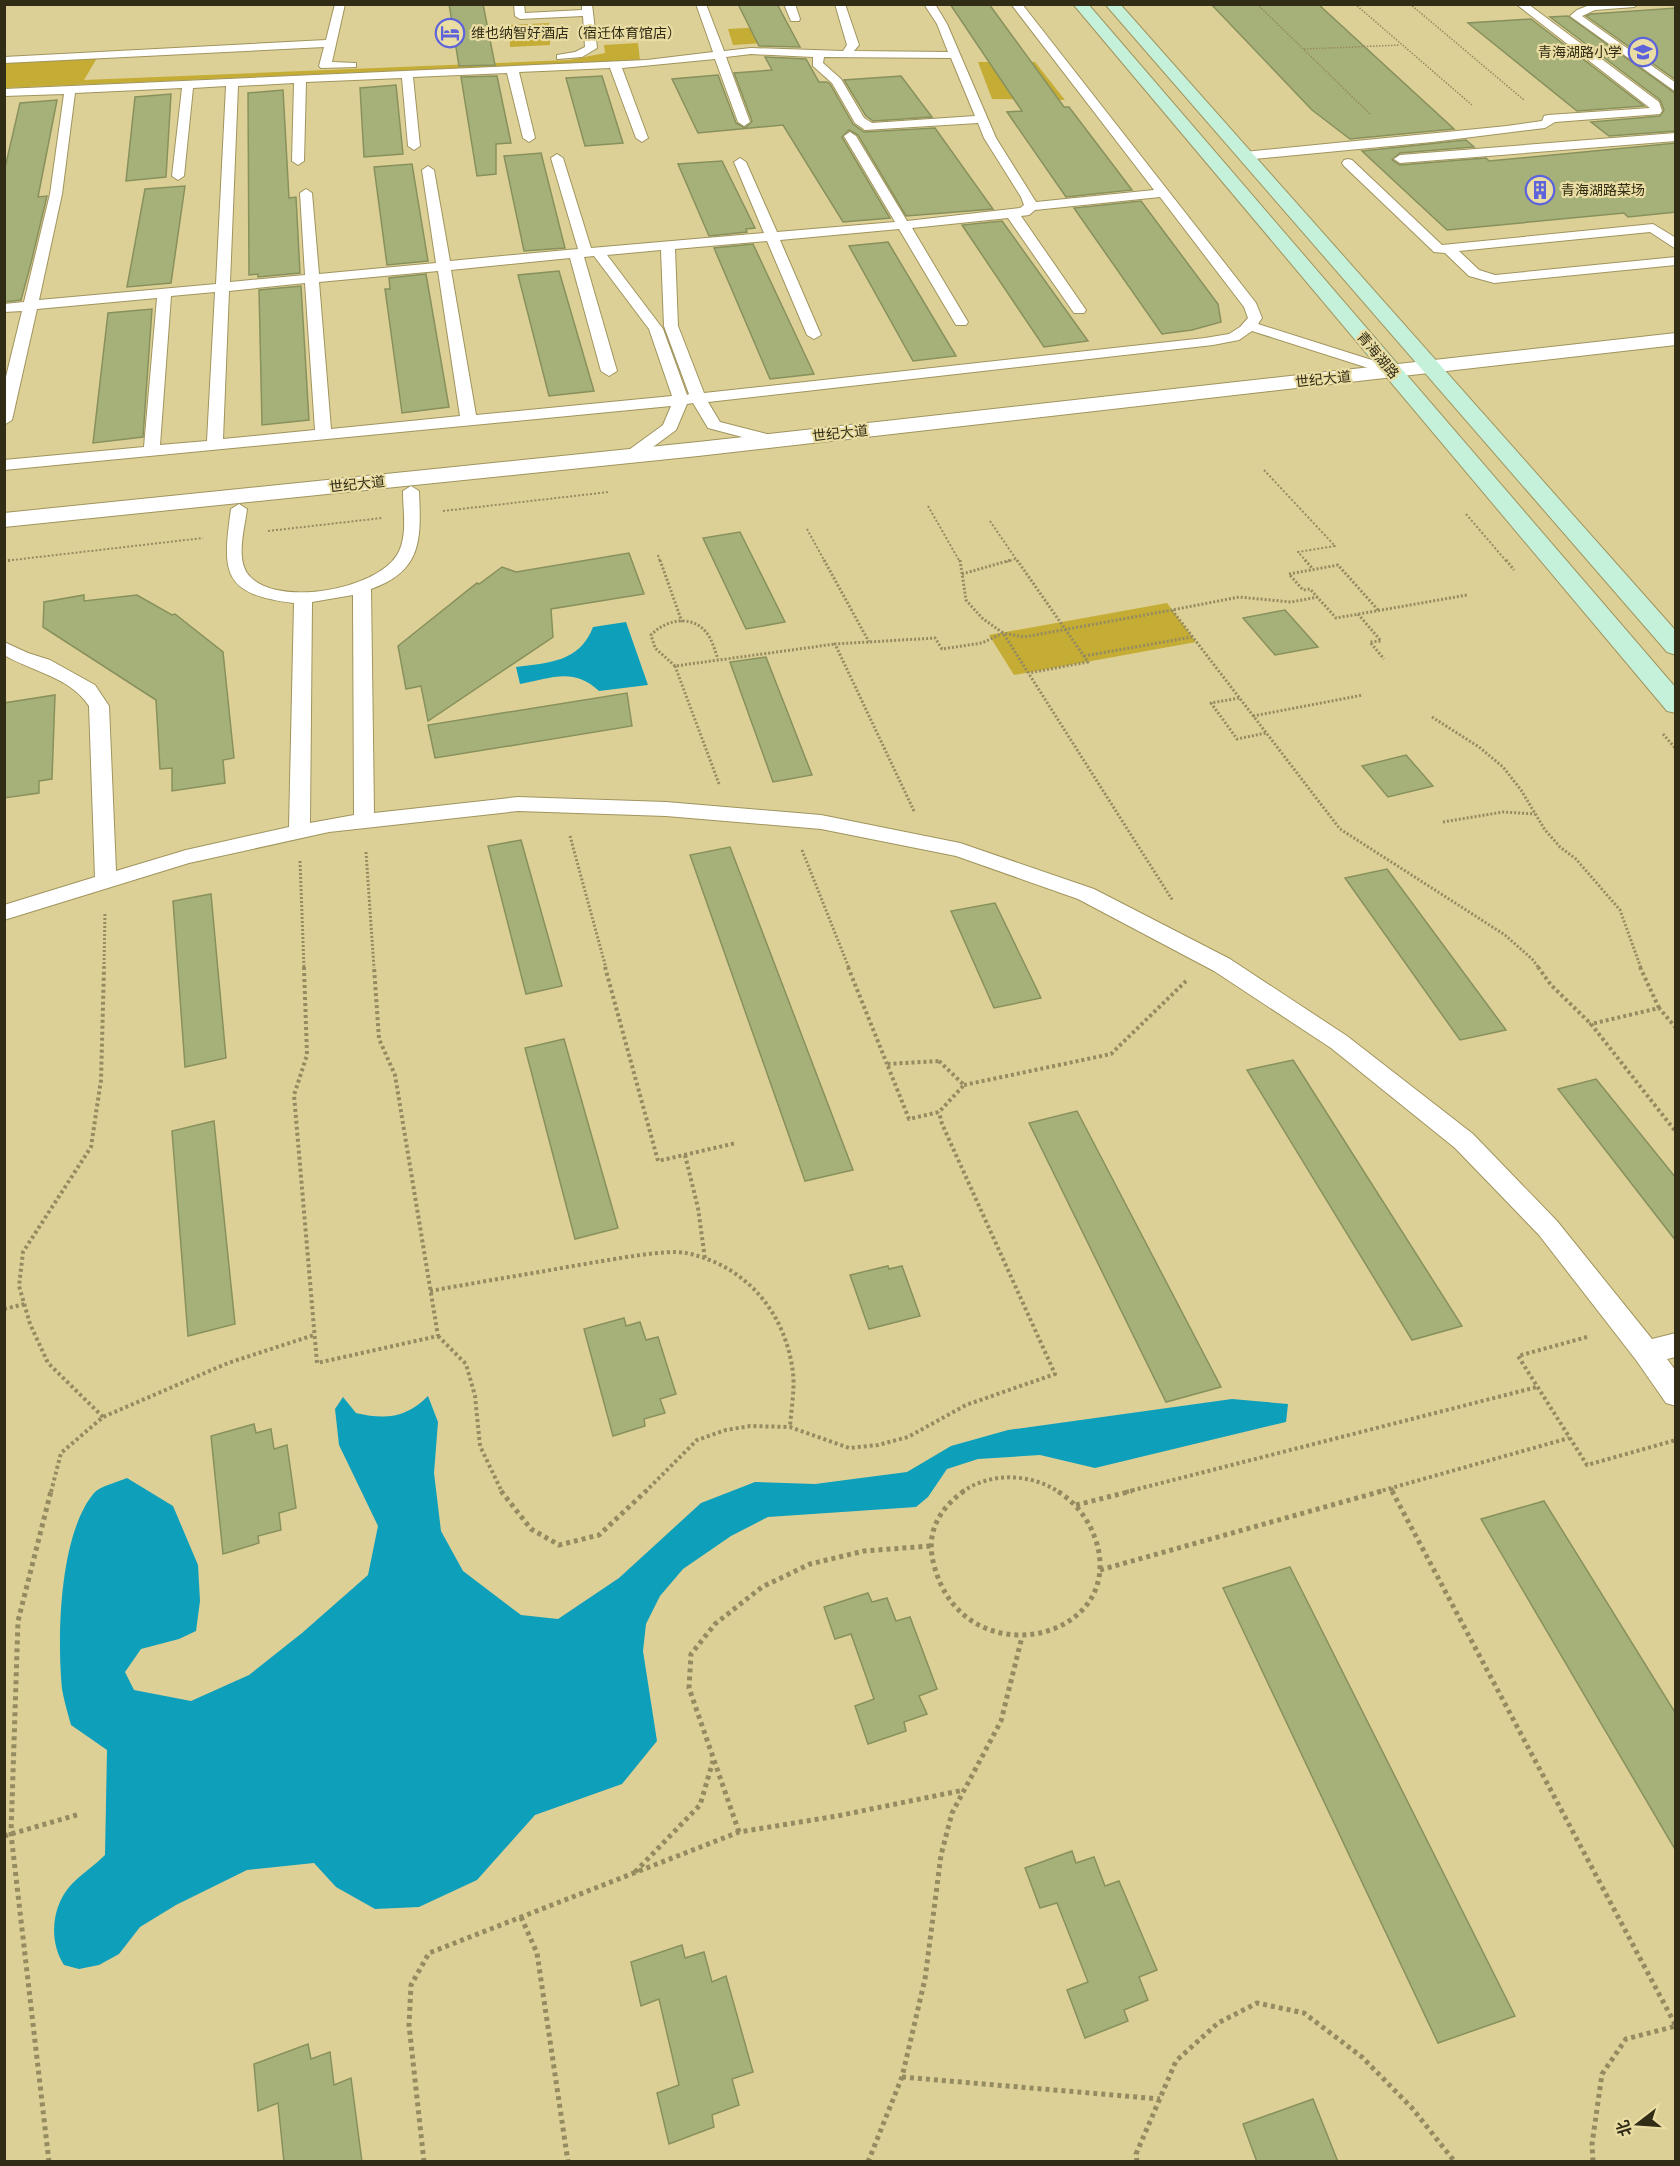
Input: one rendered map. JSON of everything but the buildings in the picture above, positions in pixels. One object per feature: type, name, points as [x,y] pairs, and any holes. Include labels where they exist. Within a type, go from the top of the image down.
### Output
[{"type":"main road","name":"青海湖路","points":[[1080,4],[1676,705]]},
{"type":"main road","points":[[1112,4],[1244,156],[1266,170],[1436,373],[1676,646]]},
{"type":"street","name":"世纪大道","points":[[1436,373],[1676,339]]},
{"type":"street","name":"世纪大道","points":[[4,520],[1436,373],[1676,354]]},
{"type":"street","name":"世纪大道","points":[[4,536],[239,509],[700,462],[1397,377]]},
{"type":"lane","points":[[340,4],[325,66],[570,57],[582,54],[591,48],[587,9],[520,16],[519,4]]},
{"type":"lane","points":[[701,4],[744,122]]},
{"type":"lane","points":[[789,4],[795,19]]},
{"type":"lane","points":[[840,4],[853,45],[847,53]]},
{"type":"lane","points":[[930,4],[956,55],[981,118],[1031,206]]},
{"type":"lane","points":[[4,465],[681,400],[1228,339],[1246,333],[1255,318],[1251,306],[1016,4]]},
{"type":"lane","points":[[1244,156],[1467,136],[1500,129],[1545,124],[1549,122],[1548,119],[1651,112],[1657,109],[1521,4]]},
{"type":"lane","points":[[1634,4],[1593,8],[1580,11],[1575,16],[1676,88]]},
{"type":"lane","points":[[4,60],[330,43]]},
{"type":"lane","points":[[4,93],[615,65],[751,51],[892,56],[956,55]]},
{"type":"lane","points":[[819,52],[817,64],[837,81],[859,120],[869,127],[981,118]]},
{"type":"lane","points":[[615,65],[642,138]]},
{"type":"lane","points":[[512,69],[529,138]]},
{"type":"lane","points":[[407,74],[414,146]]},
{"type":"lane","points":[[298,161],[300,79]]},
{"type":"lane","points":[[215,445],[232,82]]},
{"type":"lane","points":[[178,176],[188,84]]},
{"type":"lane","points":[[4,420],[56,194],[70,90]]},
{"type":"lane","points":[[850,136],[961,322]]},
{"type":"lane","points":[[1676,137],[1342,164],[1439,249],[1653,228],[1676,245]]},
{"type":"lane","points":[[557,158],[587,253],[609,371]]},
{"type":"lane","points":[[740,162],[814,335]]},
{"type":"lane","points":[[428,170],[468,421]]},
{"type":"lane","points":[[306,193],[324,435]]},
{"type":"lane","points":[[4,308],[904,225],[1013,214],[1024,212],[1031,206],[1163,193]]},
{"type":"lane","points":[[1013,214],[1079,310]]},
{"type":"lane","points":[[668,246],[671,326],[698,398],[714,425],[773,440]]},
{"type":"lane","points":[[1448,248],[1473,273],[1494,279],[1676,261]]},
{"type":"lane","points":[[587,253],[656,329],[681,400],[670,427],[632,455]]},
{"type":"lane","points":[[152,451],[164,293]]},
{"type":"lane","points":[[1250,326],[1397,377]]},
{"type":"lane","points":[[239,509],[233,562],[239,576],[254,588],[276,595],[303,598],[333,596],[362,588],[387,575],[404,560],[411,544],[411,491]]},
{"type":"lane","points":[[362,588],[364,822]]},
{"type":"lane","points":[[298,831],[303,598]]},
{"type":"lane","points":[[4,648],[21,657],[43,664],[88,689],[99,706],[106,881]]},
{"type":"lane","points":[[4,913],[186,857],[298,831],[518,804],[666,809],[821,822],[960,850],[1086,894],[1209,958],[1339,1042],[1464,1141],[1548,1227],[1676,1394]]},
{"type":"lane","points":[[1646,1352],[1676,1345]]},
{"type":"path","points":[[1257,4],[1399,142]]},
{"type":"path","points":[[1355,4],[1500,129]]},
{"type":"path","points":[[1410,4],[1548,119]]},
{"type":"path","points":[[1303,49],[1402,45]]},
{"type":"path","points":[[1264,470],[1335,546],[1298,552],[1314,569]]},
{"type":"path","points":[[928,506],[957,553],[966,600],[982,618],[1003,633],[1178,909]]},
{"type":"path","points":[[990,522],[1088,662],[1029,673]]},
{"type":"path","points":[[807,529],[868,642]]},
{"type":"path","points":[[658,555],[682,622]]},
{"type":"path","points":[[962,574],[1015,560]]},
{"type":"path","points":[[1378,610],[1338,565],[1289,574],[1303,590],[1310,589],[1336,618],[1467,595]]},
{"type":"path","points":[[675,666],[835,644],[935,638],[942,649],[982,643],[1003,633],[1024,637],[1239,597],[1291,602],[1318,597]]},
{"type":"path","points":[[1172,610],[1340,830],[1505,935],[1532,959],[1551,985],[1591,1024],[1676,1132]]},
{"type":"path","points":[[1358,614],[1381,641],[1370,642],[1384,659]]},
{"type":"path","points":[[718,659],[706,632],[690,622],[660,625],[651,635],[655,648],[675,666],[730,814]]},
{"type":"path","points":[[1084,656],[1192,637]]},
{"type":"path","points":[[835,644],[930,844]]},
{"type":"path","points":[[1253,716],[1363,695]]},
{"type":"path","points":[[1239,698],[1211,703],[1237,739],[1266,733]]},
{"type":"path","points":[[1432,717],[1479,747],[1503,767],[1545,830],[1576,859],[1620,910],[1645,981],[1659,1008],[1676,1028]]},
{"type":"path","points":[[562,805],[658,1161],[735,1143]]},
{"type":"path","points":[[1443,822],[1503,812],[1536,814]]},
{"type":"path","points":[[789,819],[909,1119],[939,1112],[964,1085],[1111,1054],[1209,958]]},
{"type":"path","points":[[364,822],[379,1039],[395,1075],[438,1336],[466,1364],[476,1396],[480,1446],[504,1497],[531,1529],[559,1545],[599,1535],[628,1510],[670,1464],[697,1440],[726,1430],[750,1426],[790,1427],[849,1448],[878,1445],[908,1437],[966,1405],[1055,1374],[942,1124],[939,1112]]},
{"type":"path","points":[[298,831],[307,1055],[294,1095],[316,1363],[438,1336]]},
{"type":"path","points":[[103,1417],[48,1364],[30,1324],[20,1286],[23,1252],[91,1147],[101,1080],[106,881]]},
{"type":"path","points":[[1591,1024],[1659,1008]]},
{"type":"path","points":[[887,1064],[939,1061],[964,1085]]},
{"type":"path","points":[[686,1155],[698,1208],[705,1259]]},
{"type":"path","points":[[430,1291],[632,1256],[684,1252],[724,1265],[752,1287],[774,1312],[786,1339],[793,1374],[790,1427]]},
{"type":"path","points":[[4,1309],[25,1304]]},
{"type":"path","points":[[1625,1326],[1518,1356],[1587,1465],[1676,1440]]},
{"type":"path","points":[[49,2162],[8,1835],[18,1621],[61,1454],[103,1417],[228,1363],[314,1335]]},
{"type":"path","points":[[1076,1505],[1537,1387]]},
{"type":"path","points":[[1100,1570],[1569,1438]]},
{"type":"path","points":[[1000,1477],[1027,1478],[1054,1488],[1076,1505],[1090,1525],[1099,1547],[1100,1570],[1092,1596],[1075,1617],[1051,1632],[1022,1637],[994,1633],[967,1619],[946,1599],[933,1573],[930,1546],[936,1520],[952,1499],[973,1484],[1000,1477]]},
{"type":"path","points":[[1391,1488],[1676,2026],[1626,2039],[1602,2074],[1592,2144],[1593,2162]]},
{"type":"path","points":[[739,1832],[689,1688],[691,1654],[715,1624],[762,1587],[810,1564],[864,1551],[930,1546]]},
{"type":"path","points":[[868,2162],[902,2077],[925,1979],[941,1855],[952,1813],[1001,1720],[1022,1637]]},
{"type":"path","points":[[633,1873],[675,1833],[700,1805],[713,1760]]},
{"type":"path","points":[[424,2162],[409,2025],[411,1985],[429,1953],[739,1832],[837,1816],[964,1790]]},
{"type":"path","points":[[8,1835],[80,1814]]},
{"type":"path","points":[[521,1917],[537,1953],[568,2162]]},
{"type":"path","points":[[1137,2162],[1136,2154],[1176,2061],[1218,2023],[1257,2003],[1304,2013],[1362,2057],[1412,2108],[1455,2162]]},
{"type":"path","points":[[902,2077],[1160,2098]]},
{"type":"shaded area","points":[[549,23],[550,45],[510,47],[509,25]]},
{"type":"shaded area","points":[[785,26],[792,41],[733,45],[728,29]]},
{"type":"shaded area","points":[[638,43],[640,60],[5,88],[5,63],[97,58],[84,80],[569,60],[605,53],[604,45]]},
{"type":"shaded area","points":[[978,62],[1035,62],[1065,100],[992,99]]},
{"type":"shaded area","points":[[1167,603],[1196,642],[1014,675],[989,635]]},
{"type":"water","points":[[626,622],[648,685],[599,691],[580,679],[562,676],[520,684],[516,667],[562,659],[580,647],[593,627]]},
{"type":"water","points":[[428,1396],[438,1422],[434,1473],[441,1531],[463,1571],[521,1615],[558,1619],[619,1578],[701,1503],[755,1482],[815,1484],[907,1472],[951,1446],[1008,1430],[1232,1399],[1288,1404],[1286,1422],[1095,1468],[1040,1455],[978,1459],[947,1469],[928,1497],[916,1507],[768,1517],[731,1536],[683,1569],[660,1596],[646,1624],[643,1651],[657,1741],[622,1784],[535,1815],[477,1880],[419,1907],[375,1909],[336,1887],[314,1863],[247,1870],[176,1905],[140,1927],[119,1954],[99,1965],[79,1969],[64,1965],[54,1936],[59,1904],[70,1886],[105,1855],[107,1750],[71,1725],[62,1689],[60,1642],[63,1587],[67,1560],[82,1511],[94,1493],[105,1486],[127,1478],[173,1506],[198,1565],[200,1601],[196,1631],[179,1639],[141,1649],[125,1672],[134,1690],[191,1701],[249,1675],[302,1633],[368,1575],[378,1526],[339,1445],[335,1409],[343,1397],[356,1413],[386,1416],[412,1409]]},
{"type":"place","name":"维也纳智好酒店（宿迁体育馆店）","points":[[450,33]]},
{"type":"place","name":"青海湖路小学","points":[[1643,52]]},
{"type":"place","name":"青海湖路菜场","points":[[1540,190]]}]
